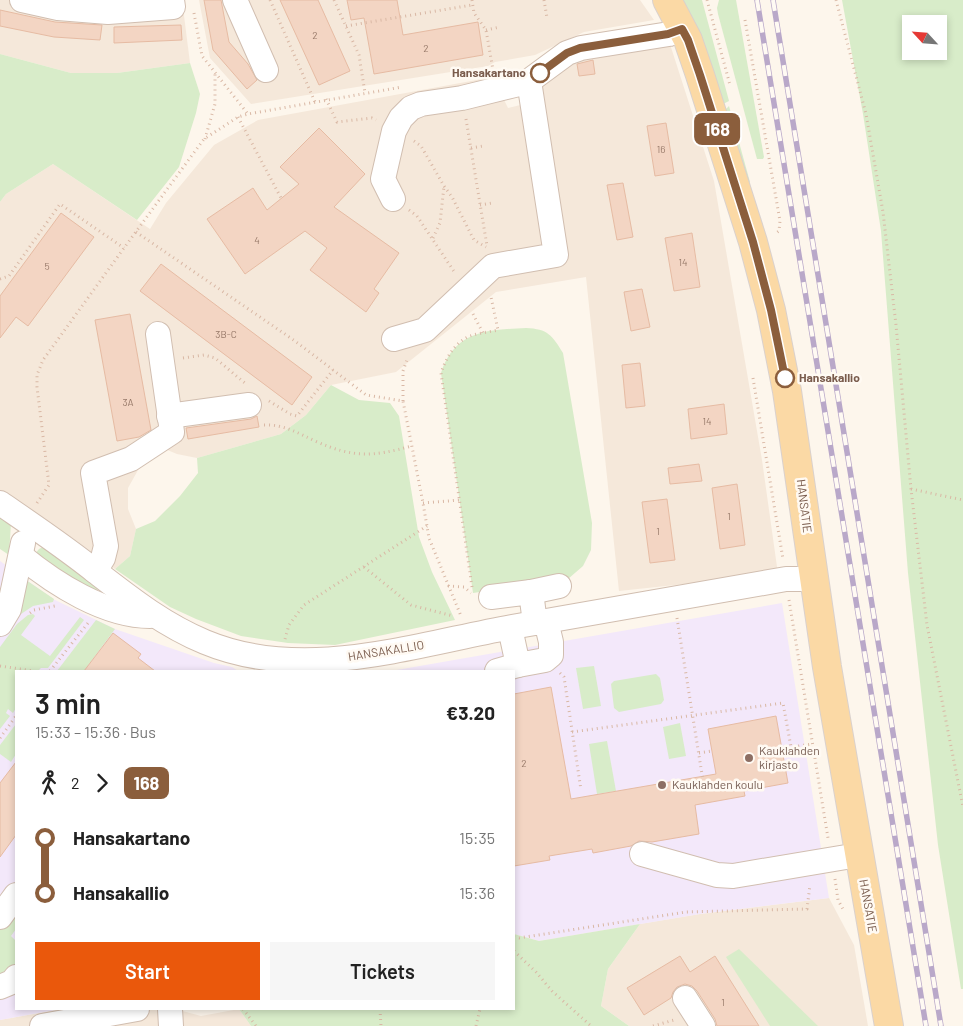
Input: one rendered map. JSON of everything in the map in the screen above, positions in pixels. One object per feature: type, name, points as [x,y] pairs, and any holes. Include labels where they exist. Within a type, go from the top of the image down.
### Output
[{"type":"main road","name":"HANSATIE","points":[[667,0],[688,40],[700,75],[753,242],[771,310],[797,452],[813,579],[858,855],[889,1026]]},
{"type":"street","points":[[22,0],[58,8],[108,12],[173,7],[172,0]]},
{"type":"street","points":[[235,0],[266,70]]},
{"type":"street","points":[[392,199],[384,180],[394,131],[411,108],[421,104],[462,98],[524,82],[567,53],[580,48],[668,34],[682,29]]},
{"type":"street","points":[[404,336],[425,330],[493,266],[556,254],[524,82]]},
{"type":"street","points":[[96,571],[103,558],[106,546],[93,473],[131,458],[172,432],[158,334]]},
{"type":"street","points":[[169,416],[249,405]]},
{"type":"street","name":"HANSAKALLIO","points":[[0,503],[32,514],[96,571],[154,616],[206,643],[235,652],[274,659],[379,662],[510,628],[541,622],[786,579],[813,579]]},
{"type":"street","points":[[0,624],[9,609],[32,514]]},
{"type":"street","points":[[21,556],[40,572],[82,597],[133,616],[154,616]]},
{"type":"street","points":[[481,595],[531,592],[559,586]]},
{"type":"street","points":[[510,628],[507,668],[545,660],[551,655],[551,642],[541,622],[531,592]]},
{"type":"street","points":[[642,854],[717,875],[733,876],[858,855]]},
{"type":"street","points":[[0,917],[15,896]]},
{"type":"street","points":[[0,987],[12,982],[15,978]]},
{"type":"street","points":[[682,1009],[703,1026]]},
{"type":"street","points":[[42,1026],[131,1010]]},
{"type":"street","points":[[170,1010],[171,1026]]},
{"type":"path","points":[[270,0],[315,102]]},
{"type":"path","points":[[334,0],[359,55],[365,93]]},
{"type":"path","points":[[472,0],[474,13],[486,30],[494,72]]},
{"type":"path","points":[[544,0],[547,18]]},
{"type":"path","points":[[836,0],[866,114],[883,212],[896,325],[911,489],[927,624],[963,808]]},
{"type":"path","points":[[346,26],[472,5]]},
{"type":"path","points":[[193,9],[202,56],[248,114]]},
{"type":"path","points":[[745,20],[780,221],[779,231],[771,237]]},
{"type":"path","points":[[486,30],[500,27]]},
{"type":"path","points":[[32,514],[49,485],[37,375],[44,360],[204,139],[215,104],[215,71]]},
{"type":"path","points":[[485,74],[502,71],[524,82]]},
{"type":"path","points":[[204,139],[238,117],[248,114],[403,87]]},
{"type":"path","points":[[462,98],[488,248]]},
{"type":"path","points":[[326,99],[337,122],[372,118],[394,131],[409,136],[421,146],[452,197],[474,240],[492,250]]},
{"type":"path","points":[[238,117],[281,198]]},
{"type":"path","points":[[471,148],[483,146]]},
{"type":"path","points":[[432,239],[440,223],[444,186]]},
{"type":"path","points":[[392,199],[418,216],[432,239],[474,284],[489,288],[498,330],[470,336],[458,344],[444,362],[441,372],[473,593],[481,595]]},
{"type":"path","points":[[480,205],[492,203]]},
{"type":"path","points":[[0,279],[9,276],[60,204],[124,248]]},
{"type":"path","points":[[136,232],[295,341],[366,396],[403,401]]},
{"type":"path","points":[[481,254],[488,248]]},
{"type":"path","points":[[364,567],[411,605],[462,618],[428,538],[403,401],[404,336]]},
{"type":"path","points":[[264,425],[282,426],[327,446],[364,455],[381,454],[412,446]]},
{"type":"path","points":[[911,489],[963,500]]},
{"type":"path","points":[[423,503],[460,500]]},
{"type":"path","points":[[274,659],[289,625],[304,605],[324,590],[364,567],[427,526]]},
{"type":"path","points":[[51,670],[94,616],[96,602]]},
{"type":"path","points":[[676,615],[705,793]]},
{"type":"path","points":[[545,660],[564,677],[581,790]]},
{"type":"path","points":[[0,666],[27,670]]},
{"type":"path","points":[[572,732],[783,703],[791,748],[813,744]]},
{"type":"path","points":[[0,738],[15,718]]},
{"type":"path","points":[[699,753],[712,751]]},
{"type":"path","points":[[515,937],[686,912],[807,909]]},
{"type":"path","points":[[515,952],[552,991],[592,1026]]},
{"type":"path","points":[[653,1026],[682,1009]]},
{"type":"path","points":[[244,1010],[256,1026]]},
{"type":"path","points":[[380,1010],[381,1026]]},
{"type":"path","points":[[476,1026],[480,1010]]},
{"type":"shaded area","points":[[0,0],[182,0],[190,63],[117,73],[71,73],[0,54]]},
{"type":"shaded area","points":[[199,0],[640,0],[654,20],[584,32],[535,55],[495,62],[488,66],[251,104],[210,58]]},
{"type":"shaded area","points":[[669,41],[714,181],[762,460],[778,574],[619,591],[586,277],[496,292],[396,372],[331,385],[306,415],[281,434],[197,458],[177,454],[160,447],[142,463],[128,488],[128,509],[136,529],[130,556],[115,569],[71,537],[45,546],[0,513],[0,202],[6,194],[53,164],[150,229],[166,203],[214,145],[258,120],[493,77],[508,108],[537,101],[539,91],[545,79],[579,54]]},
{"type":"shaded area","points":[[0,561],[53,599],[115,629],[236,670],[15,670],[15,1010],[55,1010],[0,1020]]},
{"type":"shaded area","name":"Kauklahden koulu","points":[[782,603],[829,898],[700,914],[539,941],[515,934],[515,670],[397,670]]},
{"type":"shaded area","points":[[829,898],[854,945],[868,1026],[629,1026],[601,1006],[608,969],[640,924],[700,914]]},
{"type":"shaded area","points":[[55,1010],[179,1010],[201,1016],[240,1010],[251,1026],[0,1026],[0,1020]]},
{"type":"green space","points":[[681,0],[702,0],[729,101],[721,105],[704,51],[694,25]]},
{"type":"green space","points":[[719,0],[736,0],[763,159],[757,159],[718,14]]},
{"type":"green space","points":[[842,0],[963,0],[963,989],[961,989],[938,845],[908,573],[881,231],[863,114]]},
{"type":"green space","points":[[0,54],[71,73],[117,73],[190,63],[200,94],[179,167],[137,220],[53,164],[6,194],[0,202]]},
{"type":"green space","points":[[729,106],[750,182],[748,184],[723,112]]},
{"type":"green space","points":[[526,328],[540,330],[549,334],[563,353],[592,523],[591,550],[583,566],[568,579],[473,593],[441,373],[447,359],[464,340],[486,332]]},
{"type":"green space","points":[[331,385],[359,400],[390,403],[399,416],[419,537],[432,572],[455,620],[335,645],[288,643],[241,636],[170,607],[115,569],[130,556],[136,529],[155,521],[180,496],[198,473],[197,458],[281,434],[306,415]]},
{"type":"green space","points":[[0,513],[11,523],[9,555],[0,549]]},
{"type":"green space","points":[[45,546],[100,586],[94,595],[35,554]]},
{"type":"green space","points":[[26,580],[54,599],[53,602],[33,606],[21,614],[16,611]]},
{"type":"green space","points":[[33,614],[35,616],[21,635],[50,656],[80,617],[84,620],[48,668],[15,670],[15,710],[13,713],[8,709],[6,713],[10,716],[0,729],[0,647],[17,624],[28,615]]},
{"type":"green space","points":[[96,620],[115,629],[85,670],[58,670]]},
{"type":"green space","points":[[594,666],[601,706],[583,709],[576,668]]},
{"type":"green space","points":[[656,674],[660,678],[664,700],[661,704],[619,712],[614,708],[611,684],[614,681]]},
{"type":"green space","points":[[680,723],[686,756],[669,759],[663,727]]},
{"type":"green space","points":[[15,725],[15,756],[11,762],[0,754],[0,745]]},
{"type":"green space","points":[[607,741],[616,791],[597,794],[589,744]]},
{"type":"green space","points":[[15,909],[15,930],[11,936],[15,940],[15,971],[0,979],[0,929]]},
{"type":"green space","points":[[640,924],[608,969],[601,1006],[629,1026],[251,1026],[240,1010],[515,1010],[515,934],[539,941]]},
{"type":"green space","points":[[739,949],[818,1026],[770,1026],[726,957]]},
{"type":"building","points":[[204,0],[221,0],[229,42],[248,64],[257,80],[247,89],[213,50]]},
{"type":"building","points":[[280,0],[318,0],[350,71],[319,85]]},
{"type":"building","points":[[347,0],[397,0],[403,35],[478,22],[483,55],[374,74],[364,18],[351,20]]},
{"type":"building","points":[[0,10],[55,22],[102,25],[100,40],[54,37],[0,26]]},
{"type":"building","points":[[181,25],[182,40],[114,43],[114,27]]},
{"type":"building","points":[[593,60],[595,74],[579,76],[577,64]]},
{"type":"building","points":[[666,123],[674,173],[655,176],[647,126]]},
{"type":"building","points":[[319,128],[365,174],[334,207],[399,253],[374,289],[379,293],[366,312],[310,270],[327,248],[305,231],[245,274],[207,219],[253,188],[267,210],[299,184],[280,167]]},
{"type":"building","points":[[623,183],[633,237],[617,240],[607,185]]},
{"type":"building","points":[[61,213],[94,237],[28,326],[16,317],[0,338],[0,296]]},
{"type":"building","points":[[692,233],[700,287],[674,291],[665,238]]},
{"type":"building","points":[[161,264],[312,377],[292,405],[140,291]]},
{"type":"building","points":[[642,289],[650,327],[631,331],[624,292]]},
{"type":"building","points":[[130,314],[151,430],[139,437],[117,441],[95,320]]},
{"type":"building","points":[[640,363],[645,406],[626,408],[622,365]]},
{"type":"building","points":[[724,404],[727,434],[691,439],[688,409]]},
{"type":"building","points":[[257,416],[259,427],[188,439],[186,428],[251,419]]},
{"type":"building","points":[[699,464],[702,481],[670,484],[668,468]]},
{"type":"building","points":[[737,484],[745,545],[720,549],[712,488]]},
{"type":"building","points":[[667,499],[675,560],[650,563],[642,502]]},
{"type":"building","points":[[113,633],[141,654],[138,658],[154,670],[85,670]]},
{"type":"building","points":[[551,687],[571,799],[716,774],[708,729],[776,716],[788,783],[744,791],[745,796],[695,805],[699,834],[652,842],[639,841],[631,846],[593,853],[592,849],[549,856],[550,860],[515,866],[515,694]]},
{"type":"building","points":[[15,763],[15,836],[0,857],[0,783]]},
{"type":"building","points":[[680,956],[690,972],[715,956],[759,1026],[717,1026],[715,1019],[697,991],[692,986],[685,984],[677,987],[671,998],[644,1015],[627,988]]},
{"type":"railway","points":[[757,0],[926,1026]]},
{"type":"railway","points":[[773,0],[941,1026]]},
{"type":"bus line","name":"168","points":[[540,73],[567,53],[580,48],[668,34],[682,29],[688,40],[700,75],[753,242],[771,310],[785,378]]},
{"type":"place","name":"Hansakartano","points":[[540,73]]},
{"type":"place","name":"Hansakallio","points":[[785,378]]},
{"type":"place","name":"Kauklahden kirjasto","points":[[749,758]]},
{"type":"place","name":"Kauklahden koulu","points":[[662,785]]}]
